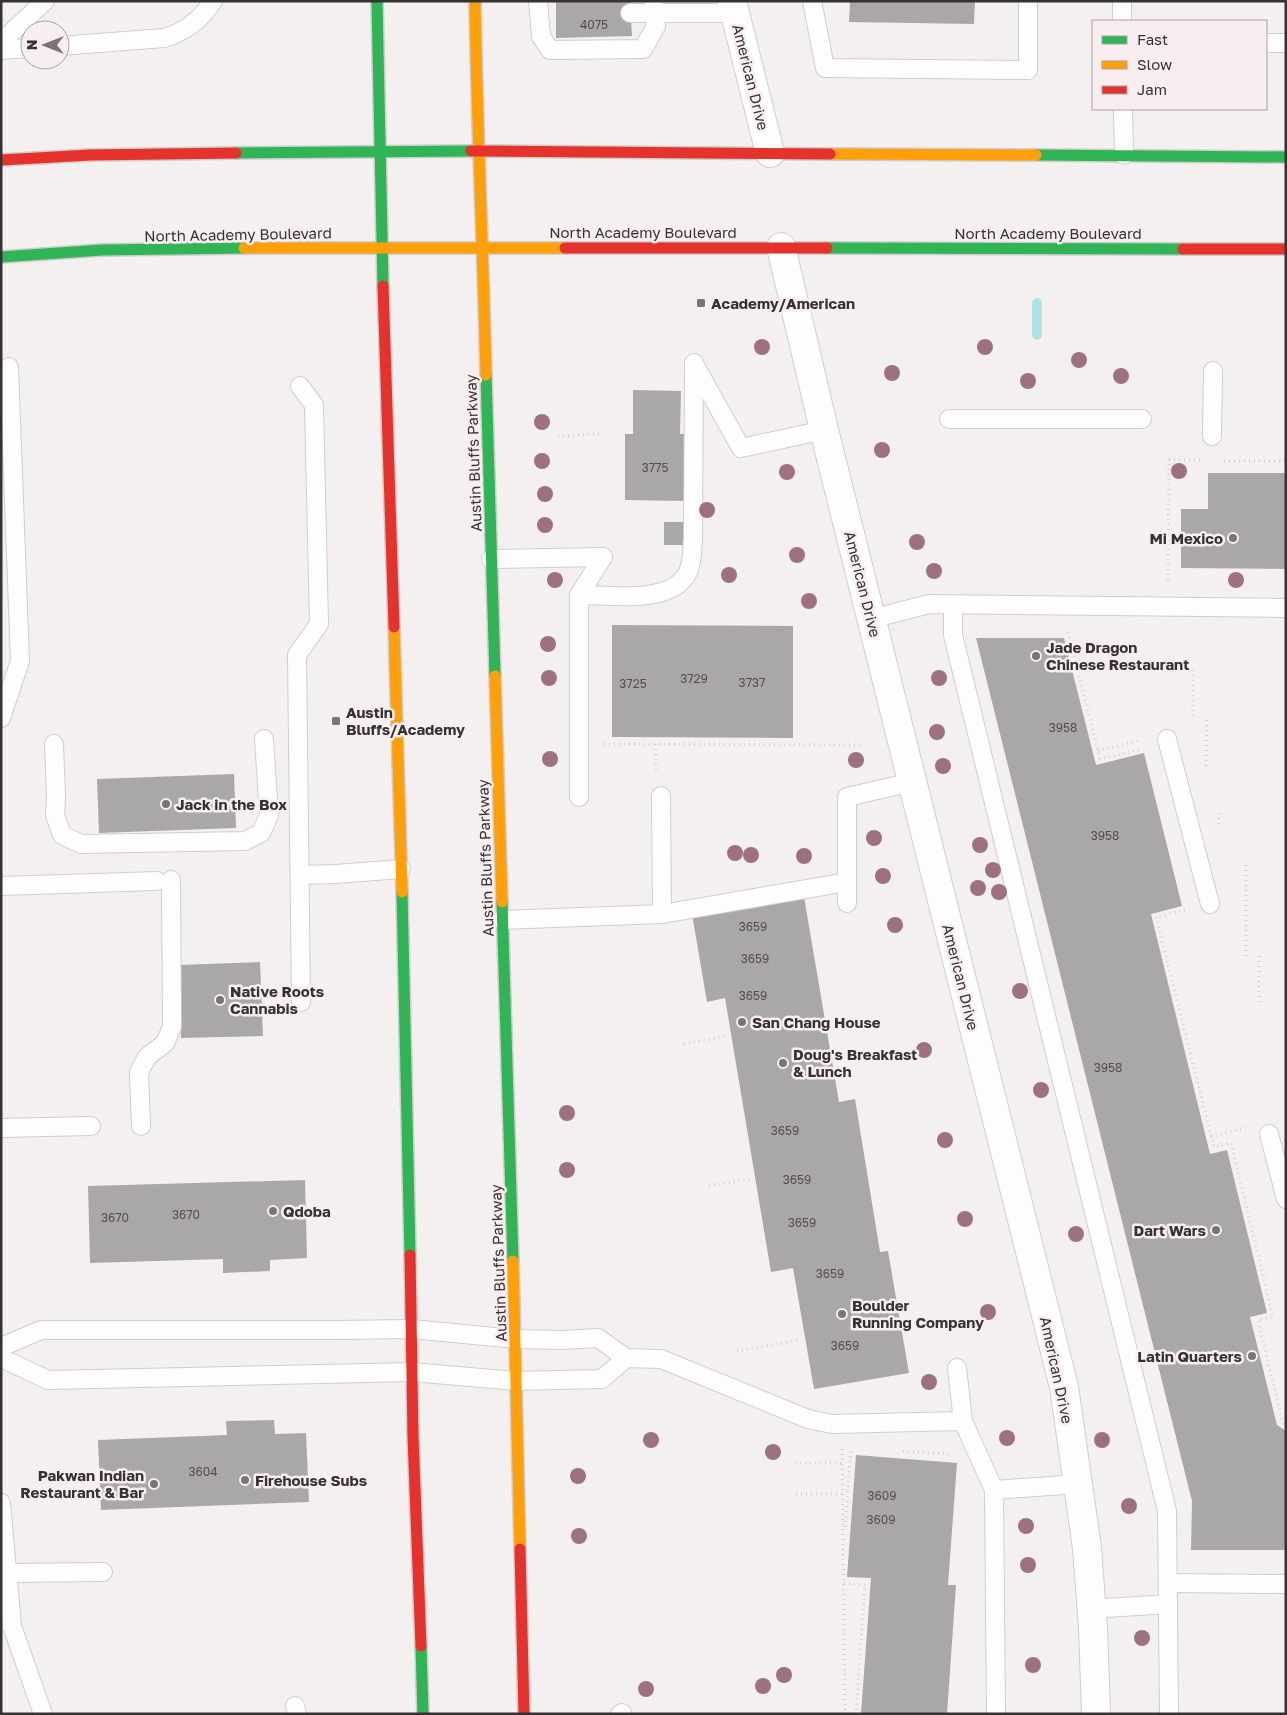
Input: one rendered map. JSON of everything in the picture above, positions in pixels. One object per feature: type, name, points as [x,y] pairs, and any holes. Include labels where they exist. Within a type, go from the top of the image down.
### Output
[{"type":"main road","points":[[377,1],[382,248],[401,869],[413,1436],[423,1714]]},
{"type":"main road","name":"Austin Bluffs Parkway","points":[[475,1],[515,1339],[524,1714]]},
{"type":"main road","points":[[1,160],[90,155],[478,151],[1286,157]]},
{"type":"main road","name":"North Academy Boulevard","points":[[1,257],[102,250],[483,247],[1286,249]]},
{"type":"street","name":"American Drive","points":[[734,7],[770,153]]},
{"type":"street","name":"American Drive","points":[[782,247],[824,430],[1064,1387],[1088,1548],[1096,1714]]},
{"type":"lane","points":[[1,42],[45,1]]},
{"type":"lane","points":[[70,45],[164,38],[179,34],[205,14],[213,1]]},
{"type":"lane","points":[[812,1],[825,68],[1018,70],[1028,70],[1028,1]]},
{"type":"lane","points":[[1122,1],[1122,20]]},
{"type":"lane","points":[[544,8],[541,36],[550,50],[643,49],[656,26],[654,7]]},
{"type":"lane","points":[[630,13],[654,7],[734,7]]},
{"type":"lane","points":[[1267,43],[1286,43]]},
{"type":"lane","points":[[1,50],[20,49]]},
{"type":"lane","points":[[1123,110],[1124,155]]},
{"type":"lane","points":[[579,595],[654,595],[675,588],[688,573],[692,561],[693,538],[694,363],[741,448],[824,430]]},
{"type":"lane","points":[[1,718],[20,661],[9,367]]},
{"type":"lane","points":[[1212,436],[1213,371]]},
{"type":"lane","points":[[300,386],[314,405],[319,624],[297,655],[301,1002]]},
{"type":"lane","points":[[950,418],[1142,419]]},
{"type":"lane","points":[[491,559],[603,557],[579,595],[579,797]]},
{"type":"lane","points":[[871,619],[929,604],[1286,608]]},
{"type":"lane","points":[[953,605],[953,635],[1167,1511],[1169,1714]]},
{"type":"lane","points":[[1167,739],[1210,904]]},
{"type":"lane","points":[[54,744],[55,815],[62,835],[81,844],[245,841],[261,833],[268,815],[264,740]]},
{"type":"lane","points":[[847,903],[846,797],[912,782]]},
{"type":"lane","points":[[661,796],[662,914]]},
{"type":"lane","points":[[300,875],[401,869]]},
{"type":"lane","points":[[1,886],[164,881],[172,1027],[165,1043],[147,1057],[139,1072],[141,1126]]},
{"type":"lane","points":[[502,920],[662,914],[846,882]]},
{"type":"lane","points":[[1,1128],[91,1126]]},
{"type":"lane","points":[[1269,1134],[1286,1200]]},
{"type":"lane","points":[[1,1347],[41,1330],[412,1329],[515,1339],[562,1340],[598,1338],[626,1358],[661,1359],[808,1419],[832,1424],[963,1421]]},
{"type":"lane","points":[[1,1358],[48,1380],[412,1372],[516,1381],[602,1379],[626,1358]]},
{"type":"lane","points":[[957,1368],[963,1421],[994,1490],[996,1714]]},
{"type":"lane","points":[[994,1490],[1078,1484]]},
{"type":"lane","points":[[1,1503],[12,1626],[43,1714]]},
{"type":"lane","points":[[7,1573],[103,1572]]},
{"type":"lane","points":[[1168,1583],[1286,1584]]},
{"type":"lane","points":[[1091,1609],[1168,1604]]},
{"type":"path","points":[[558,436],[603,434]]},
{"type":"path","points":[[1168,583],[1169,460],[1208,460]]},
{"type":"path","points":[[1218,461],[1286,461]]},
{"type":"path","points":[[1059,632],[1068,632],[1100,759],[1148,748]]},
{"type":"path","points":[[1193,670],[1193,716]]},
{"type":"path","points":[[1206,766],[1207,718]]},
{"type":"path","points":[[1098,751],[1148,738]]},
{"type":"path","points":[[600,744],[861,745]]},
{"type":"path","points":[[1246,861],[1246,956]]},
{"type":"path","points":[[1188,909],[1156,917],[1214,1147],[1230,1143],[1273,1317],[1258,1320],[1283,1423],[1286,1425]]},
{"type":"path","points":[[1259,956],[1259,1002]]},
{"type":"path","points":[[684,1044],[725,1036]]},
{"type":"path","points":[[1211,1137],[1248,1128]]},
{"type":"path","points":[[708,1186],[750,1179]]},
{"type":"path","points":[[737,1351],[799,1340]]},
{"type":"path","points":[[846,1714],[842,1447],[860,1448]]},
{"type":"path","points":[[843,1550],[851,1448]]},
{"type":"path","points":[[896,1451],[951,1455]]},
{"type":"path","points":[[795,1463],[842,1463]]},
{"type":"path","points":[[796,1494],[843,1494]]},
{"type":"path","points":[[844,1583],[865,1584],[856,1714]]},
{"type":"building","points":[[556,1],[630,1],[632,36],[556,38]]},
{"type":"building","points":[[850,1],[975,1],[974,24],[849,22]]},
{"type":"building","points":[[633,390],[681,391],[680,434],[686,434],[685,501],[625,500],[625,434],[633,434]]},
{"type":"building","name":"Mi Mexico","points":[[1208,473],[1286,473],[1286,569],[1181,568],[1181,509],[1208,509]]},
{"type":"building","points":[[664,522],[683,522],[683,545],[664,545]]},
{"type":"building","points":[[612,625],[793,626],[793,738],[612,737]]},
{"type":"building","points":[[976,638],[1064,638],[1096,765],[1144,753],[1182,906],[1151,914],[1210,1154],[1227,1150],[1267,1313],[1250,1317],[1277,1425],[1286,1431],[1286,1550],[1191,1550],[1192,1501]]},
{"type":"building","name":"Jack in the Box","points":[[234,774],[236,828],[99,833],[97,779]]},
{"type":"building","points":[[755,888],[758,905],[804,897],[839,1102],[855,1099],[880,1252],[888,1251],[909,1373],[814,1389],[793,1268],[771,1272],[725,998],[707,1002],[692,914],[720,910],[718,895]]},
{"type":"building","name":"Native Roots Cannabis","points":[[260,962],[263,1036],[181,1038],[178,965]]},
{"type":"building","points":[[305,1180],[307,1258],[270,1260],[270,1271],[223,1273],[223,1259],[90,1263],[88,1186]]},
{"type":"building","points":[[274,1420],[275,1434],[306,1433],[309,1502],[101,1510],[98,1440],[227,1435],[226,1421]]},
{"type":"building","points":[[856,1455],[957,1463],[948,1585],[956,1585],[947,1714],[861,1714],[871,1578],[847,1577]]},
{"type":"waterway","points":[[1037,303],[1037,335]]},
{"type":"traffic: fast","points":[[377,1],[383,286]]},
{"type":"traffic: fast","points":[[236,153],[471,151]]},
{"type":"traffic: fast","points":[[1036,155],[1286,157]]},
{"type":"traffic: fast","points":[[1,257],[102,250],[244,248]]},
{"type":"traffic: fast","points":[[827,248],[1183,249]]},
{"type":"traffic: fast","points":[[486,375],[495,676]]},
{"type":"traffic: fast","points":[[402,892],[410,1255]]},
{"type":"traffic: fast","points":[[502,902],[513,1261]]},
{"type":"traffic: fast","points":[[421,1646],[423,1714]]},
{"type":"traffic: slow","points":[[475,1],[486,375]]},
{"type":"traffic: slow","points":[[830,154],[1036,155]]},
{"type":"traffic: slow","points":[[244,248],[565,248]]},
{"type":"traffic: slow","points":[[394,627],[402,892]]},
{"type":"traffic: slow","points":[[495,676],[502,902]]},
{"type":"traffic: slow","points":[[513,1261],[520,1549]]},
{"type":"traffic: jam","points":[[471,151],[830,154]]},
{"type":"traffic: jam","points":[[1,160],[90,155],[236,153]]},
{"type":"traffic: jam","points":[[565,248],[827,248]]},
{"type":"traffic: jam","points":[[1183,249],[1286,249]]},
{"type":"traffic: jam","points":[[383,286],[394,627]]},
{"type":"traffic: jam","points":[[410,1255],[413,1436],[421,1646]]},
{"type":"traffic: jam","points":[[520,1549],[524,1714]]},
{"type":"place","name":"Academy/American","points":[[701,303]]},
{"type":"place","name":"Mi Mexico","points":[[1233,538]]},
{"type":"place","name":"Jade Dragon Chinese Restaurant","points":[[1036,656]]},
{"type":"place","name":"Austin Bluffs/Academy","points":[[336,721]]},
{"type":"place","name":"Jack in the Box","points":[[166,804]]},
{"type":"place","name":"Native Roots Cannabis","points":[[220,1000]]},
{"type":"place","name":"San Chang House","points":[[742,1022]]},
{"type":"place","name":"Doug's Breakfast & Lunch","points":[[783,1063]]},
{"type":"place","name":"Qdoba","points":[[273,1211]]},
{"type":"place","name":"Dart Wars","points":[[1216,1230]]},
{"type":"place","name":"Boulder Running Company","points":[[842,1314]]},
{"type":"place","name":"Latin Quarters","points":[[1252,1356]]},
{"type":"place","name":"Firehouse Subs","points":[[245,1480]]},
{"type":"place","name":"Pakwan Indian Restaurant & Bar","points":[[154,1484]]}]
